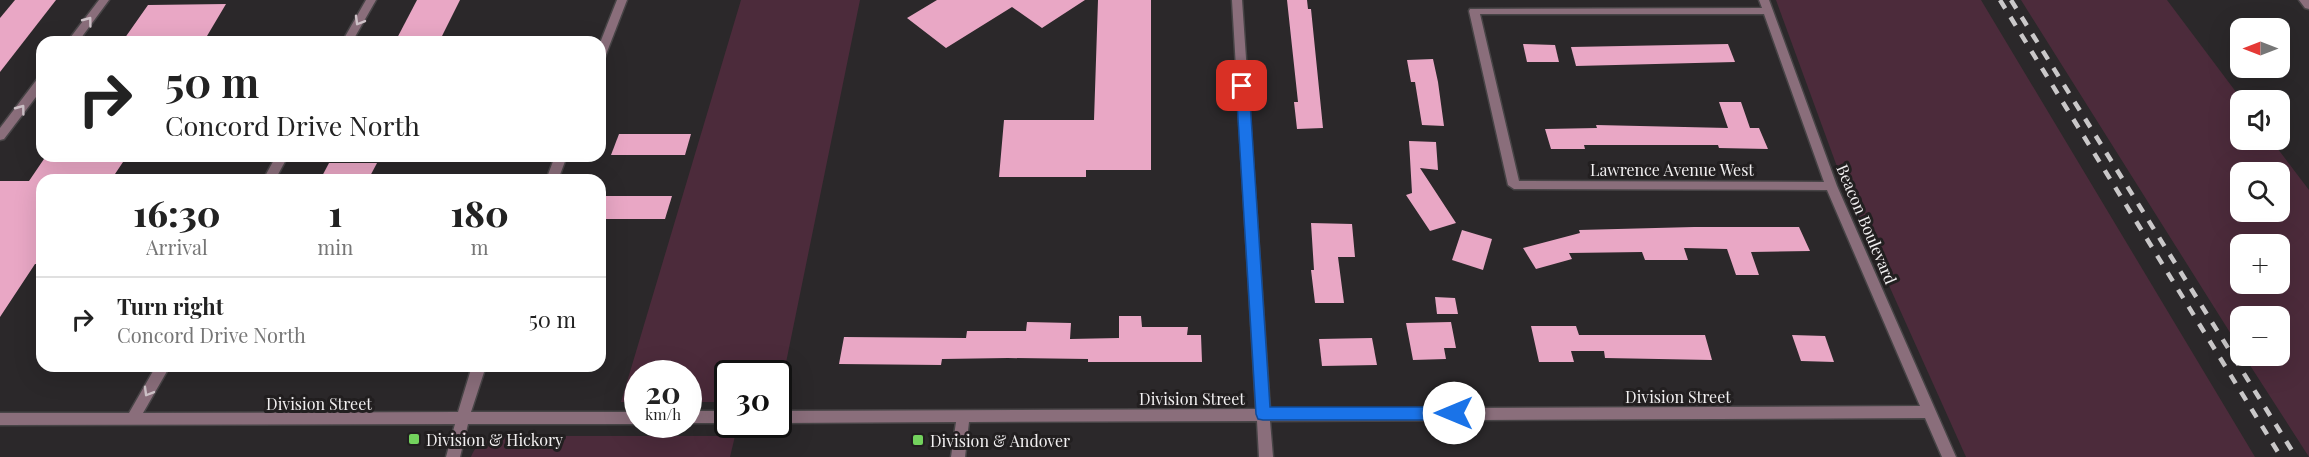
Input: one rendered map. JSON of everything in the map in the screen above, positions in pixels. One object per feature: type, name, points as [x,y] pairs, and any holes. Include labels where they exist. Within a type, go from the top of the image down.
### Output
[{"type":"street","points":[[77,36],[104,0]]},
{"type":"street","points":[[350,36],[371,0]]},
{"type":"street","points":[[606,41],[622,0]]},
{"type":"street","points":[[1237,0],[1266,457]]},
{"type":"street","points":[[2304,0],[2309,6]]},
{"type":"street","name":"Lawrence Avenue West","points":[[1766,5],[1474,10],[1514,185],[1831,186]]},
{"type":"street","name":"Beacon Boulevard","points":[[1766,5],[1831,186],[1949,457]]},
{"type":"street","points":[[0,136],[36,89]]},
{"type":"street","points":[[133,419],[160,372]]},
{"type":"street","points":[[453,457],[477,372]]},
{"type":"street","name":"Division Street","points":[[792,417],[1930,412]]},
{"type":"street","points":[[958,457],[963,416]]},
{"type":"street","name":"Division Street","points":[[0,419],[624,418]]},
{"type":"shaded area","points":[[741,0],[860,0],[787,360],[714,360],[714,402],[702,402],[702,360],[634,360]]},
{"type":"shaded area","points":[[1776,0],[1981,0],[2255,457],[1966,457],[1843,183]]},
{"type":"shaded area","points":[[2021,0],[2167,0],[2234,90],[2230,90],[2230,150],[2279,150],[2288,162],[2230,162],[2230,222],[2290,222],[2290,165],[2309,190],[2309,457],[2250,366],[2290,366],[2290,306],[2230,306],[2230,332]]},
{"type":"shaded area","points":[[503,436],[702,438],[702,436],[714,436],[714,438],[735,438],[730,457],[471,457],[476,447],[488,440]]},
{"type":"building","points":[[15,0],[56,0],[0,72],[0,18]]},
{"type":"building","points":[[417,0],[460,0],[442,36],[398,36]]},
{"type":"building","points":[[937,0],[1085,0],[1042,28],[1012,7],[946,48],[907,18]]},
{"type":"building","points":[[1098,0],[1151,0],[1151,170],[1086,170],[1086,177],[999,177],[1004,120],[1094,120]]},
{"type":"building","points":[[1287,0],[1307,0],[1308,9],[1311,9],[1323,128],[1297,129],[1294,102],[1298,102]]},
{"type":"building","points":[[226,4],[207,36],[126,36],[148,5]]},
{"type":"building","points":[[1523,44],[1555,45],[1559,62],[1527,62]]},
{"type":"building","points":[[1728,44],[1735,62],[1576,66],[1571,47]]},
{"type":"building","points":[[1433,59],[1444,126],[1422,125],[1415,82],[1411,82],[1407,60]]},
{"type":"building","points":[[1719,102],[1741,102],[1750,128],[1759,128],[1768,149],[1719,148],[1718,145],[1584,145],[1585,149],[1551,149],[1545,129],[1597,128],[1596,125],[1728,128]]},
{"type":"building","points":[[619,134],[691,134],[685,155],[611,155]]},
{"type":"building","points":[[1409,141],[1436,142],[1438,170],[1420,168],[1456,223],[1430,231],[1406,195],[1412,193]]},
{"type":"building","points":[[42,162],[123,162],[115,174],[36,174],[36,264],[0,317],[0,181],[29,181]]},
{"type":"building","points":[[329,163],[377,163],[371,174],[323,174]]},
{"type":"building","points":[[606,196],[672,196],[665,219],[606,219]]},
{"type":"building","points":[[1311,223],[1352,224],[1355,257],[1338,257],[1344,303],[1315,303],[1311,270],[1314,270]]},
{"type":"building","points":[[1799,227],[1810,251],[1751,252],[1759,275],[1736,275],[1727,249],[1684,248],[1688,260],[1645,260],[1642,252],[1569,253],[1572,259],[1536,269],[1523,248],[1580,233],[1579,230]]},
{"type":"building","points":[[1462,230],[1492,239],[1483,270],[1452,260]]},
{"type":"building","points":[[1435,297],[1455,298],[1458,314],[1437,314]]},
{"type":"building","points":[[1119,316],[1141,316],[1142,327],[1188,327],[1187,335],[1201,335],[1202,362],[1088,362],[1088,359],[1008,358],[942,359],[941,365],[839,364],[844,337],[966,338],[967,331],[1026,331],[1027,322],[1071,323],[1070,339],[1119,338]]},
{"type":"building","points":[[1451,322],[1456,348],[1444,348],[1446,359],[1413,360],[1406,323]]},
{"type":"building","points":[[1531,326],[1576,326],[1579,335],[1705,335],[1712,360],[1605,358],[1604,351],[1571,351],[1574,362],[1539,362]]},
{"type":"building","points":[[1792,335],[1825,336],[1834,362],[1801,361]]},
{"type":"building","points":[[1372,338],[1377,365],[1322,366],[1319,339]]},
{"type":"railway","points":[[2000,0],[2281,457]]},
{"type":"railway","points":[[2011,0],[2296,457]]},
{"type":"place","name":"Division & Hickory","points":[[414,439]]},
{"type":"place","name":"Division & Andover","points":[[918,440]]},
{"type":"route","points":[[1242,86],[1263,414],[1454,413]]}]
